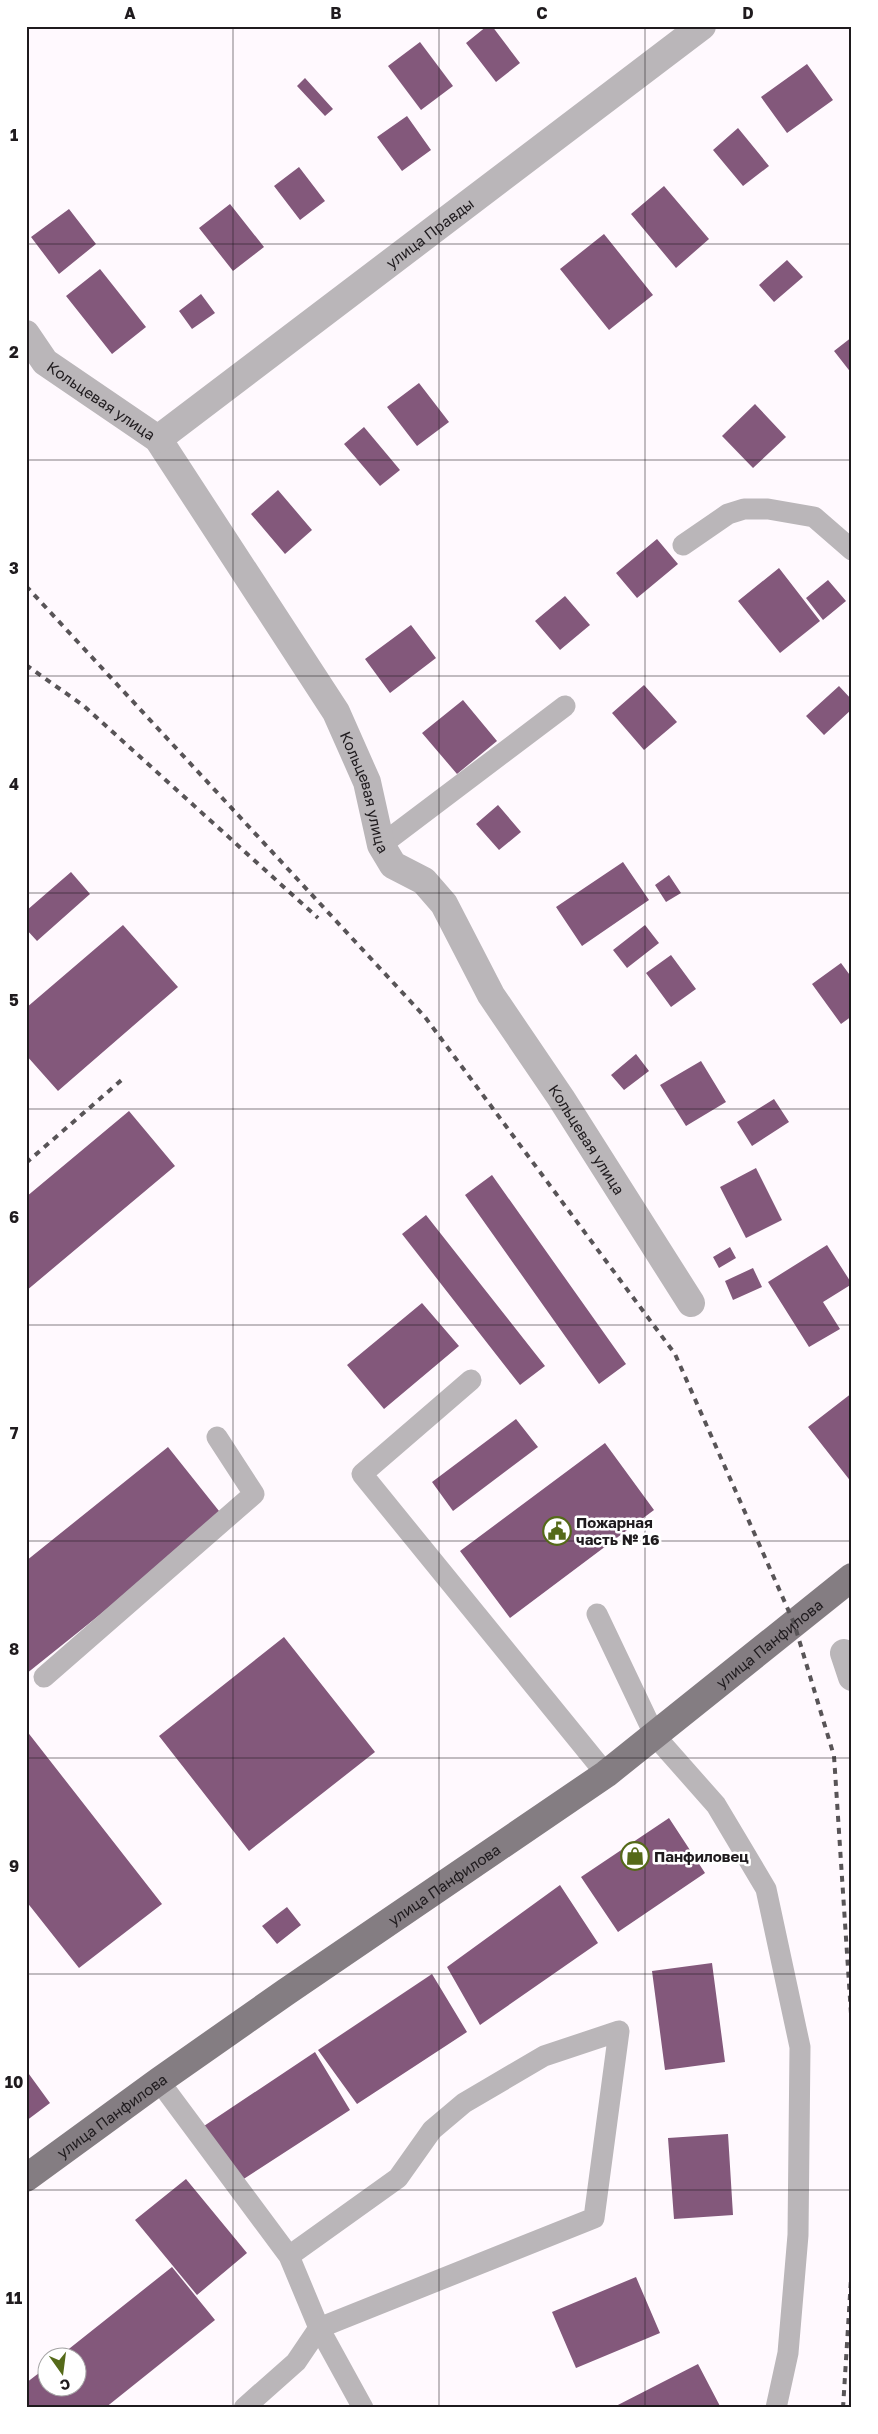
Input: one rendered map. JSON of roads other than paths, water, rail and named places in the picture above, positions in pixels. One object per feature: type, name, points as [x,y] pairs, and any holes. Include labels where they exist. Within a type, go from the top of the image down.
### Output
[{"type":"main road","name":"улица Панфилова","points":[[26,2178],[159,2081],[606,1774],[852,1577]]},
{"type":"street","name":"улица Правды","points":[[158,439],[702,26]]},
{"type":"street","name":"Кольцевая улица","points":[[26,334],[45,362],[158,439],[336,712],[367,782],[381,845],[393,866],[424,881],[444,904],[491,995],[561,1098],[691,1303]]},
{"type":"lane","points":[[683,545],[728,514],[744,509],[768,509],[814,517],[852,550]]},
{"type":"lane","points":[[381,845],[566,706]]},
{"type":"lane","points":[[470,1380],[362,1474],[606,1774]]},
{"type":"lane","points":[[44,1677],[254,1494],[217,1437]]},
{"type":"lane","points":[[597,1614],[654,1736],[716,1805],[766,1889],[800,2046],[798,2235],[788,2353],[776,2408]]},
{"type":"lane","points":[[244,2408],[296,2362],[319,2328],[594,2218],[619,2031],[544,2056],[464,2103],[432,2130],[398,2178],[289,2256]]},
{"type":"lane","points":[[159,2081],[289,2256],[319,2328],[363,2408]]},
{"type":"railway","points":[[26,586],[425,1017],[675,1354],[794,1623],[834,1756],[852,2029]]},
{"type":"railway","points":[[26,665],[84,706],[318,918]]},
{"type":"railway","points":[[26,1163],[125,1077]]},
{"type":"railway","points":[[843,2408],[852,2263]]},
{"type":"place","name":"Пожарная часть № 16","points":[[557,1531]]},
{"type":"place","name":"Панфиловец","points":[[635,1856]]}]
